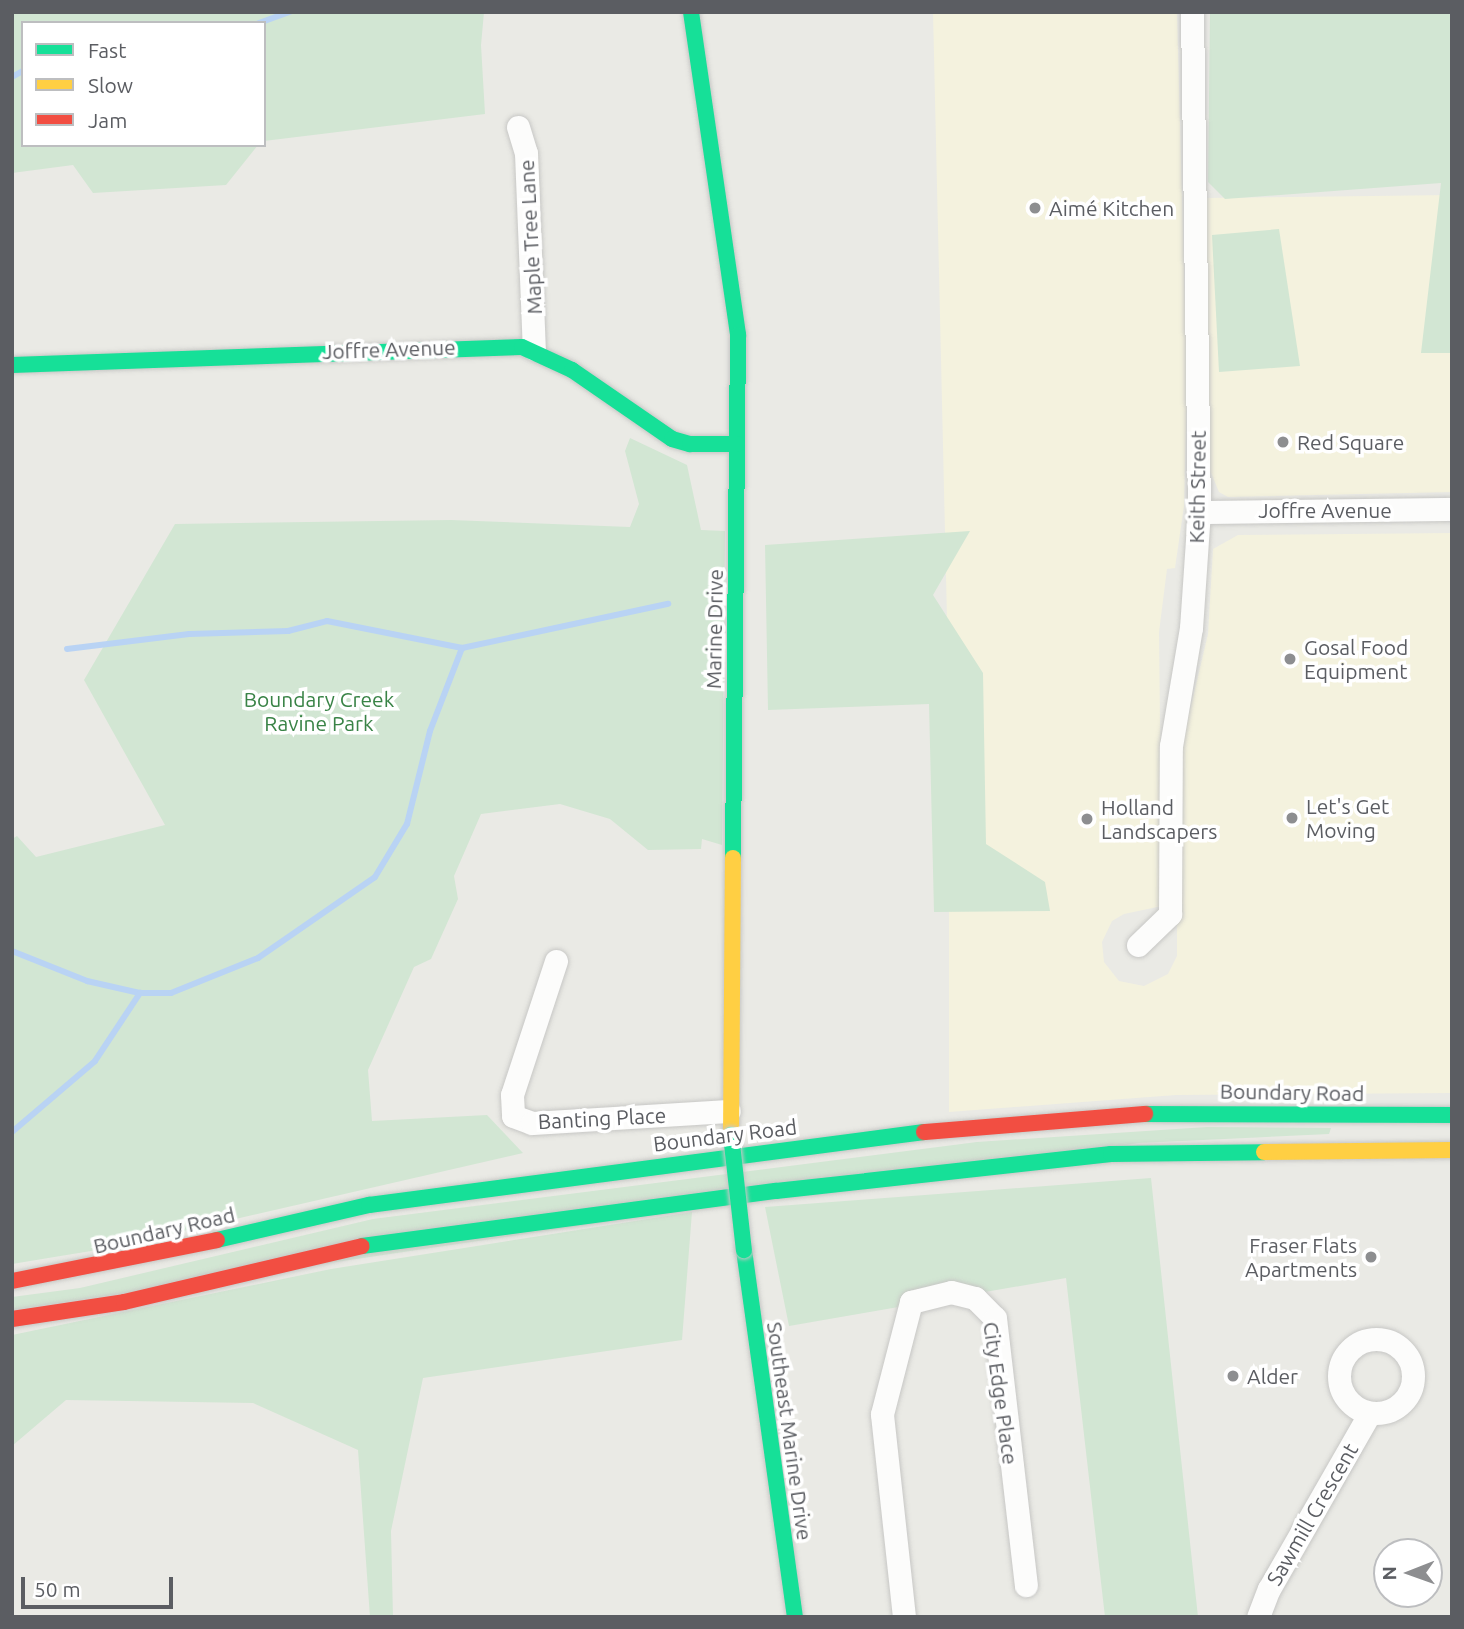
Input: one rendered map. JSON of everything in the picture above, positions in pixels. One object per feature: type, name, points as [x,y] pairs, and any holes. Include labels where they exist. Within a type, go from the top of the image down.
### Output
[{"type":"main road","name":"Marine Drive","points":[[691,12],[731,268],[738,335],[729,1111],[744,1250]]},
{"type":"main road","name":"Joffre Avenue","points":[[12,365],[480,345],[534,349],[672,439],[690,444],[737,444]]},
{"type":"main road","name":"Boundary Road","points":[[12,1281],[96,1267],[381,1203],[923,1132],[1173,1112],[1452,1115]]},
{"type":"main road","points":[[12,1319],[124,1302],[373,1243],[776,1191],[1111,1154],[1452,1150]]},
{"type":"main road","name":"Southeast Marine Drive","points":[[744,1250],[795,1617]]},
{"type":"street","name":"Keith Street","points":[[1138,945],[1170,914],[1171,746],[1191,628],[1199,512],[1192,12]]},
{"type":"street","name":"Maple Tree Lane","points":[[517,127],[526,153],[534,349]]},
{"type":"street","name":"Joffre Avenue","points":[[1199,512],[1452,509]]},
{"type":"street","name":"Banting Place","points":[[555,961],[512,1095],[513,1116],[531,1123],[729,1111]]},
{"type":"street","name":"City Edge Place","points":[[904,1617],[882,1414],[911,1302],[951,1292],[975,1298],[995,1318],[1026,1585]]},
{"type":"street","name":"Sawmill Crescent","points":[[1258,1617],[1269,1589],[1370,1413]]},
{"type":"shaded area","points":[[933,12],[1177,12],[1187,386],[1184,506],[1175,568],[1167,569],[1159,632],[1162,906],[1124,914],[1112,921],[1102,942],[1104,962],[1119,981],[1144,986],[1168,974],[1177,956],[1177,765],[1208,634],[1213,549],[1238,535],[1452,533],[1452,1093],[1176,1095],[949,1112],[949,707]]},
{"type":"shaded area","points":[[1452,195],[1452,492],[1228,497],[1219,492],[1209,468],[1205,198]]},
{"type":"green space","points":[[12,12],[484,12],[481,45],[485,114],[266,141],[266,21],[21,21],[21,147],[256,147],[226,185],[93,193],[73,165],[12,173]]},
{"type":"green space","points":[[1210,12],[1452,12],[1452,353],[1421,353],[1441,183],[1225,199],[1208,182]]},
{"type":"green space","points":[[1279,229],[1300,366],[1219,372],[1212,235]]},
{"type":"green space","name":"Boundary Creek Ravine Park","points":[[630,438],[687,465],[701,530],[725,531],[722,845],[702,839],[701,849],[648,850],[610,819],[560,804],[481,814],[454,876],[458,899],[431,959],[414,967],[368,1070],[372,1121],[487,1115],[523,1153],[109,1248],[12,1264],[12,839],[17,836],[36,857],[165,825],[84,680],[175,524],[451,520],[630,527],[639,504],[625,451]]},
{"type":"green space","points":[[970,531],[933,595],[983,673],[986,844],[1045,882],[1050,911],[934,912],[929,704],[768,710],[765,545]]},
{"type":"green space","points":[[1207,1127],[1331,1128],[1329,1134],[1139,1143],[12,1310],[12,1297],[80,1288],[373,1219],[977,1142]]},
{"type":"green space","points":[[1151,1178],[1198,1617],[1105,1617],[1066,1278],[789,1326],[765,1207]]},
{"type":"green space","points":[[692,1212],[682,1340],[423,1378],[391,1531],[393,1617],[370,1617],[358,1450],[253,1403],[66,1400],[12,1446],[12,1335],[331,1269]]},
{"type":"waterway","points":[[265,21],[290,12]]},
{"type":"waterway","points":[[12,77],[21,72]]},
{"type":"waterway","points":[[67,649],[189,634],[288,631],[327,621],[462,648],[668,604]]},
{"type":"waterway","points":[[12,951],[87,981],[140,993],[171,993],[258,958],[375,877],[407,824],[430,731],[462,648]]},
{"type":"waterway","points":[[12,1132],[95,1061],[140,993]]},
{"type":"traffic: fast","points":[[691,12],[738,335],[733,858]]},
{"type":"traffic: fast","points":[[12,365],[522,347],[572,370],[672,439],[690,444],[737,444]]},
{"type":"traffic: fast","points":[[1145,1114],[1452,1115]]},
{"type":"traffic: fast","points":[[217,1240],[369,1205],[924,1132]]},
{"type":"traffic: fast","points":[[731,1135],[744,1250]]},
{"type":"traffic: fast","points":[[362,1246],[776,1191],[1111,1154],[1264,1152]]},
{"type":"traffic: fast","points":[[744,1250],[795,1617]]},
{"type":"traffic: slow","points":[[731,1135],[733,858]]},
{"type":"traffic: slow","points":[[1264,1152],[1452,1150]]},
{"type":"traffic: jam","points":[[924,1132],[1145,1114]]},
{"type":"traffic: jam","points":[[12,1281],[217,1240]]},
{"type":"traffic: jam","points":[[12,1319],[124,1302],[362,1246]]},
{"type":"place","name":"Aimé Kitchen","points":[[1035,208]]},
{"type":"place","name":"Red Square","points":[[1283,442]]},
{"type":"place","name":"Gosal Food Equipment","points":[[1290,659]]},
{"type":"place","name":"Let's Get Moving","points":[[1292,818]]},
{"type":"place","name":"Holland Landscapers","points":[[1087,819]]},
{"type":"place","name":"Fraser Flats Apartments","points":[[1371,1257]]},
{"type":"place","name":"Alder","points":[[1233,1376]]}]
